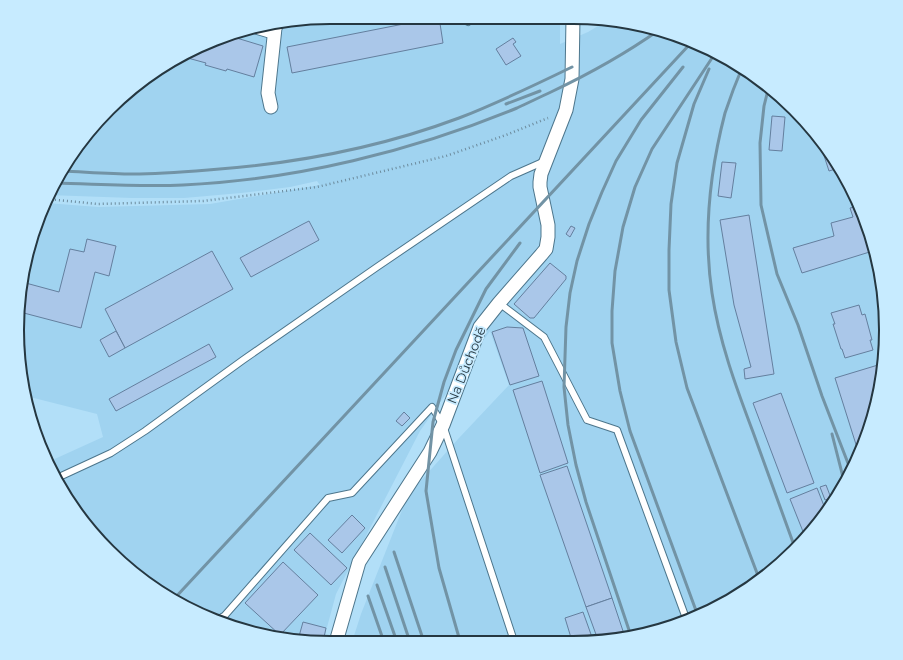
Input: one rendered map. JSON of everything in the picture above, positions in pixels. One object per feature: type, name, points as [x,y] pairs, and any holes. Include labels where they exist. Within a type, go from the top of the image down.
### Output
[{"type":"street","name":"Na Důchodě","points":[[338,636],[359,562],[430,452],[443,425],[480,327],[541,255],[547,244],[548,225],[540,187],[541,174],[566,110],[572,79],[574,24]]},
{"type":"street","points":[[271,107],[268,93],[276,30]]},
{"type":"lane","points":[[61,476],[111,453],[145,431],[243,360],[504,180],[547,160]]},
{"type":"lane","points":[[499,304],[544,337],[586,420],[617,430],[686,615]]},
{"type":"lane","points":[[223,617],[328,498],[352,494],[432,407],[443,425],[512,636]]},
{"type":"path","points":[[53,200],[98,204],[203,201],[318,186],[446,156],[506,136],[566,110]]},
{"type":"shaded area","points":[[330,24],[560,24],[560,44],[599,26],[652,34],[690,47],[726,65],[759,87],[775,100],[803,128],[816,144],[838,177],[856,213],[863,232],[869,251],[876,290],[879,330],[878,350],[869,409],[856,447],[838,483],[816,516],[803,532],[775,560],[759,573],[726,595],[690,613],[652,626],[593,635],[354,636],[361,614],[408,495],[509,385],[490,331],[420,431],[336,594],[325,636],[290,633],[251,626],[213,613],[177,595],[144,573],[128,560],[100,532],[87,516],[65,483],[53,460],[103,437],[97,414],[32,397],[27,370],[24,330],[30,270],[40,232],[52,203],[98,207],[210,204],[320,185],[317,181],[290,187],[241,193],[184,198],[56,195],[65,177],[87,144],[100,128],[128,100],[144,87],[177,65],[213,47],[251,34],[290,27]]},
{"type":"building","points":[[404,24],[440,24],[443,43],[292,73],[287,47]]},
{"type":"building","points":[[237,38],[263,46],[254,77],[227,69],[226,71],[205,65],[206,63],[190,59],[213,47]]},
{"type":"building","points":[[513,38],[516,42],[513,44],[521,56],[506,65],[496,49]]},
{"type":"building","points":[[772,116],[785,117],[782,151],[769,150]]},
{"type":"building","points":[[824,156],[833,170],[829,171]]},
{"type":"building","points":[[722,162],[736,163],[731,198],[718,196]]},
{"type":"building","points":[[853,207],[856,213],[869,252],[802,273],[793,248],[834,236],[831,223],[853,217],[850,208]]},
{"type":"building","points":[[749,215],[774,374],[745,379],[744,369],[751,367],[734,305],[720,220]]},
{"type":"building","points":[[309,221],[319,240],[251,277],[240,258]]},
{"type":"building","points":[[571,226],[575,228],[570,237],[566,234]]},
{"type":"building","points":[[87,239],[116,246],[109,276],[95,272],[81,328],[25,313],[28,284],[59,292],[70,249],[84,252]]},
{"type":"building","points":[[212,251],[233,289],[125,348],[105,309]]},
{"type":"building","points":[[550,263],[566,276],[566,279],[534,318],[530,318],[514,304]]},
{"type":"building","points":[[859,305],[862,315],[865,314],[873,350],[845,358],[833,324],[835,324],[831,313]]},
{"type":"building","points":[[507,327],[523,328],[539,376],[510,385],[492,332]]},
{"type":"building","points":[[116,331],[125,348],[109,357],[100,340]]},
{"type":"building","points":[[209,344],[216,357],[116,411],[109,399]]},
{"type":"building","points":[[876,365],[869,409],[856,446],[835,378]]},
{"type":"building","points":[[542,381],[568,463],[540,473],[513,390]]},
{"type":"building","points":[[781,393],[814,483],[787,493],[753,403]]},
{"type":"building","points":[[404,412],[410,418],[402,426],[396,421]]},
{"type":"building","points":[[567,466],[612,598],[586,607],[540,475]]},
{"type":"building","points":[[826,485],[830,495],[828,499],[825,500],[820,487]]},
{"type":"building","points":[[817,488],[824,505],[803,532],[790,499]]},
{"type":"building","points":[[352,515],[365,528],[342,553],[328,540]]},
{"type":"building","points":[[310,533],[347,568],[331,585],[294,550]]},
{"type":"building","points":[[283,562],[318,595],[283,632],[275,631],[245,603]]},
{"type":"building","points":[[612,598],[623,631],[596,635],[586,607]]},
{"type":"building","points":[[583,612],[591,635],[570,636],[565,618]]},
{"type":"building","points":[[303,622],[326,628],[324,636],[300,634]]},
{"type":"railway","points":[[62,183],[151,186],[225,182],[268,177],[353,161],[437,137],[517,108],[593,71],[653,34]]},
{"type":"railway","points":[[177,595],[688,46]]},
{"type":"railway","points":[[696,610],[630,431],[620,391],[612,343],[612,311],[615,271],[623,227],[635,187],[652,149],[712,58]]},
{"type":"railway","points":[[69,171],[152,174],[272,164],[335,153],[429,129],[502,100],[572,67]]},
{"type":"railway","points":[[629,631],[586,502],[576,465],[568,425],[564,387],[566,327],[570,293],[577,261],[589,224],[602,192],[616,161],[641,120],[683,67]]},
{"type":"railway","points":[[709,69],[694,104],[677,163],[671,204],[669,290],[676,342],[687,388],[757,574]]},
{"type":"railway","points":[[740,74],[725,113],[715,157],[708,225],[709,270],[715,311],[729,364],[793,542]]},
{"type":"railway","points":[[506,104],[540,91]]},
{"type":"railway","points":[[767,94],[764,106],[760,143],[761,205],[777,274],[798,325],[822,396],[848,463]]},
{"type":"railway","points":[[459,636],[439,568],[426,491],[433,422],[444,382],[456,350],[486,289],[520,243]]},
{"type":"railway","points":[[832,434],[842,474]]},
{"type":"railway","points":[[394,552],[422,636]]},
{"type":"railway","points":[[385,567],[408,636]]},
{"type":"railway","points":[[377,585],[395,636]]},
{"type":"railway","points":[[368,596],[382,636]]}]
